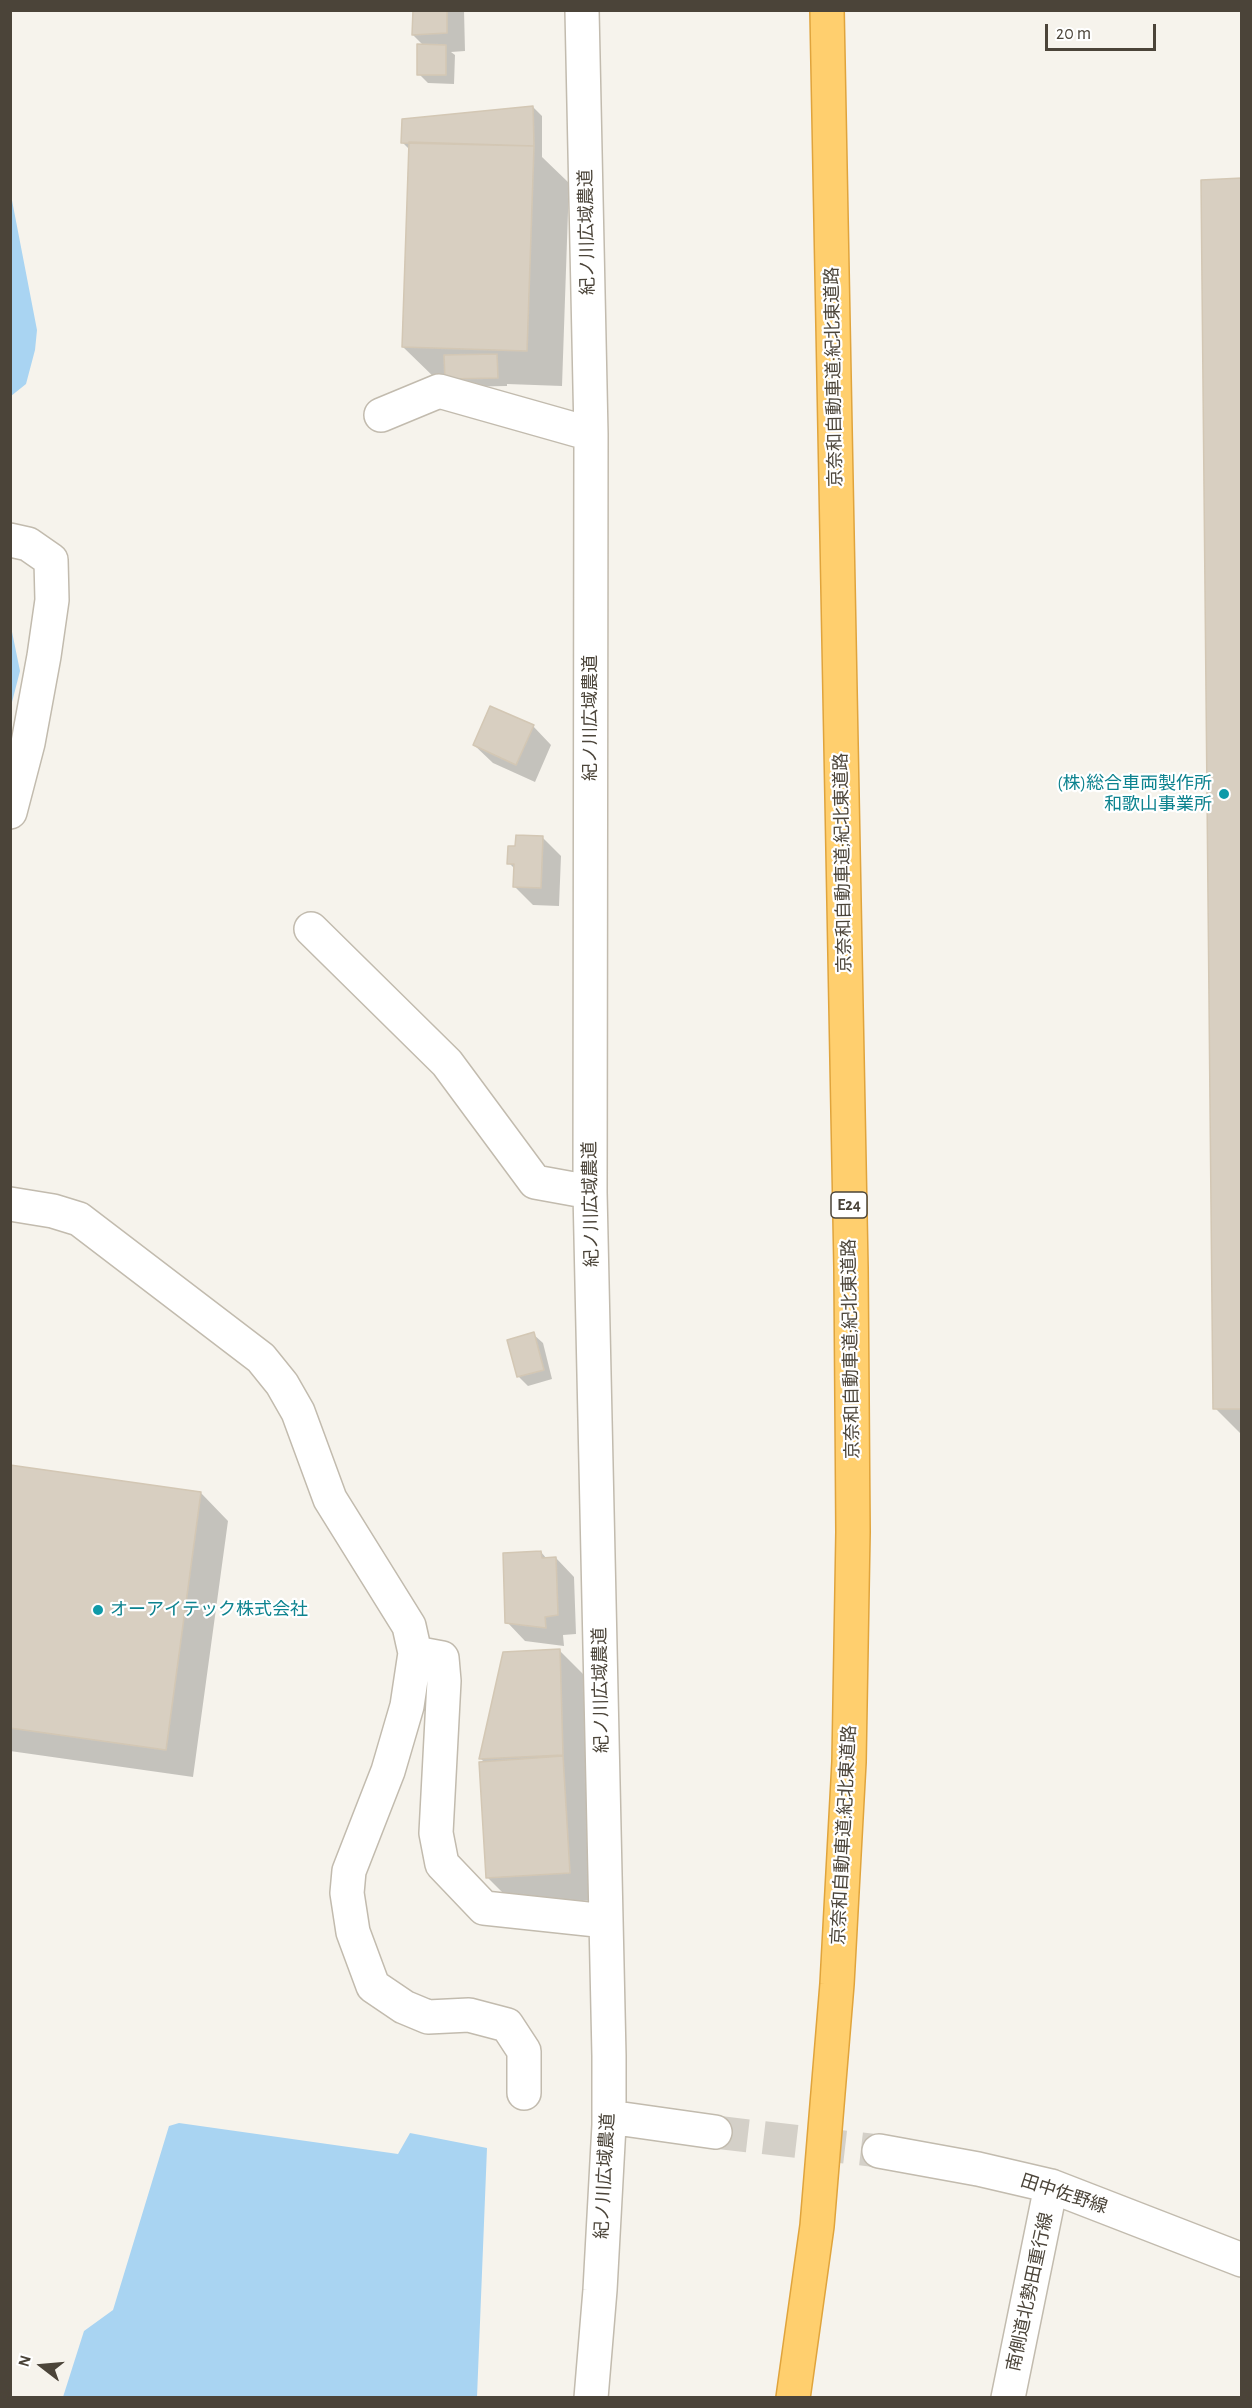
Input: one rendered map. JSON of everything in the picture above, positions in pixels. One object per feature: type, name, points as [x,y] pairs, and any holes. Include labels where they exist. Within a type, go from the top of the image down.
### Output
[{"type":"highway","name":"京奈和自動車道;紀北東道路","points":[[793,2397],[817,2226],[837,1984],[849,1762],[852,1555],[850,1256],[827,10]]},
{"type":"street","name":"紀ノ川広域農道","points":[[582,10],[591,434],[590,1192],[609,2117],[600,2290],[591,2397]]},
{"type":"street","points":[[381,414],[439,391],[591,434]]},
{"type":"street","points":[[10,540],[28,544],[51,560],[52,600],[28,743],[10,812]]},
{"type":"street","points":[[311,929],[447,1063],[535,1182],[590,1192]]},
{"type":"street","points":[[10,1204],[53,1211],[79,1219],[261,1358],[282,1384],[298,1412],[330,1499],[409,1626],[415,1653],[407,1706],[388,1771],[349,1871],[347,1893],[354,1932],[373,1986],[404,2007],[428,2017],[469,2015],[507,2025],[524,2051],[524,2093]]},
{"type":"street","points":[[415,1653],[442,1658],[444,1681],[436,1833],[442,1864],[484,1908],[606,1921]]},
{"type":"street","points":[[609,2117],[715,2132]]},
{"type":"street","name":"田中佐野線","points":[[879,2151],[978,2169],[1052,2186],[1242,2260]]},
{"type":"street","name":"南側道北勢田重行線","points":[[1008,2397],[1052,2186]]},
{"type":"water","points":[[10,190],[37,330],[35,350],[26,384],[11,396]]},
{"type":"water","points":[[10,622],[20,671],[11,706],[10,706]]},
{"type":"water","points":[[179,2123],[398,2154],[410,2133],[487,2148],[477,2397],[63,2397],[84,2331],[113,2310],[169,2126]]},
{"type":"building","points":[[413,10],[447,10],[447,33],[412,35]]},
{"type":"building","points":[[417,44],[446,45],[446,75],[417,75]]},
{"type":"building","points":[[533,106],[534,146],[401,143],[402,119]]},
{"type":"building","points":[[409,142],[534,146],[527,351],[402,347]]},
{"type":"building","name":"(株)総合車両製作所 和歌山事業所","points":[[1242,178],[1242,1409],[1213,1409],[1201,180]]},
{"type":"building","points":[[497,354],[498,378],[445,379],[444,355]]},
{"type":"building","points":[[490,706],[534,725],[516,765],[473,745]]},
{"type":"building","points":[[516,835],[543,836],[541,888],[513,887],[514,864],[507,864],[508,846],[515,846]]},
{"type":"building","points":[[534,1332],[544,1370],[517,1377],[507,1340]]},
{"type":"building","name":"オーアイテック株式会社","points":[[10,1465],[201,1492],[166,1750],[10,1728]]},
{"type":"building","points":[[541,1551],[542,1558],[556,1557],[558,1615],[545,1617],[546,1628],[505,1623],[503,1553]]},
{"type":"building","points":[[560,1649],[563,1755],[479,1759],[503,1652]]},
{"type":"building","points":[[563,1756],[570,1873],[486,1878],[479,1762]]},
{"type":"tunnel","points":[[715,2132],[879,2151]]},
{"type":"place","name":"(株)総合車両製作所 和歌山事業所","points":[[1224,794]]},
{"type":"place","name":"オーアイテック株式会社","points":[[98,1610]]}]
